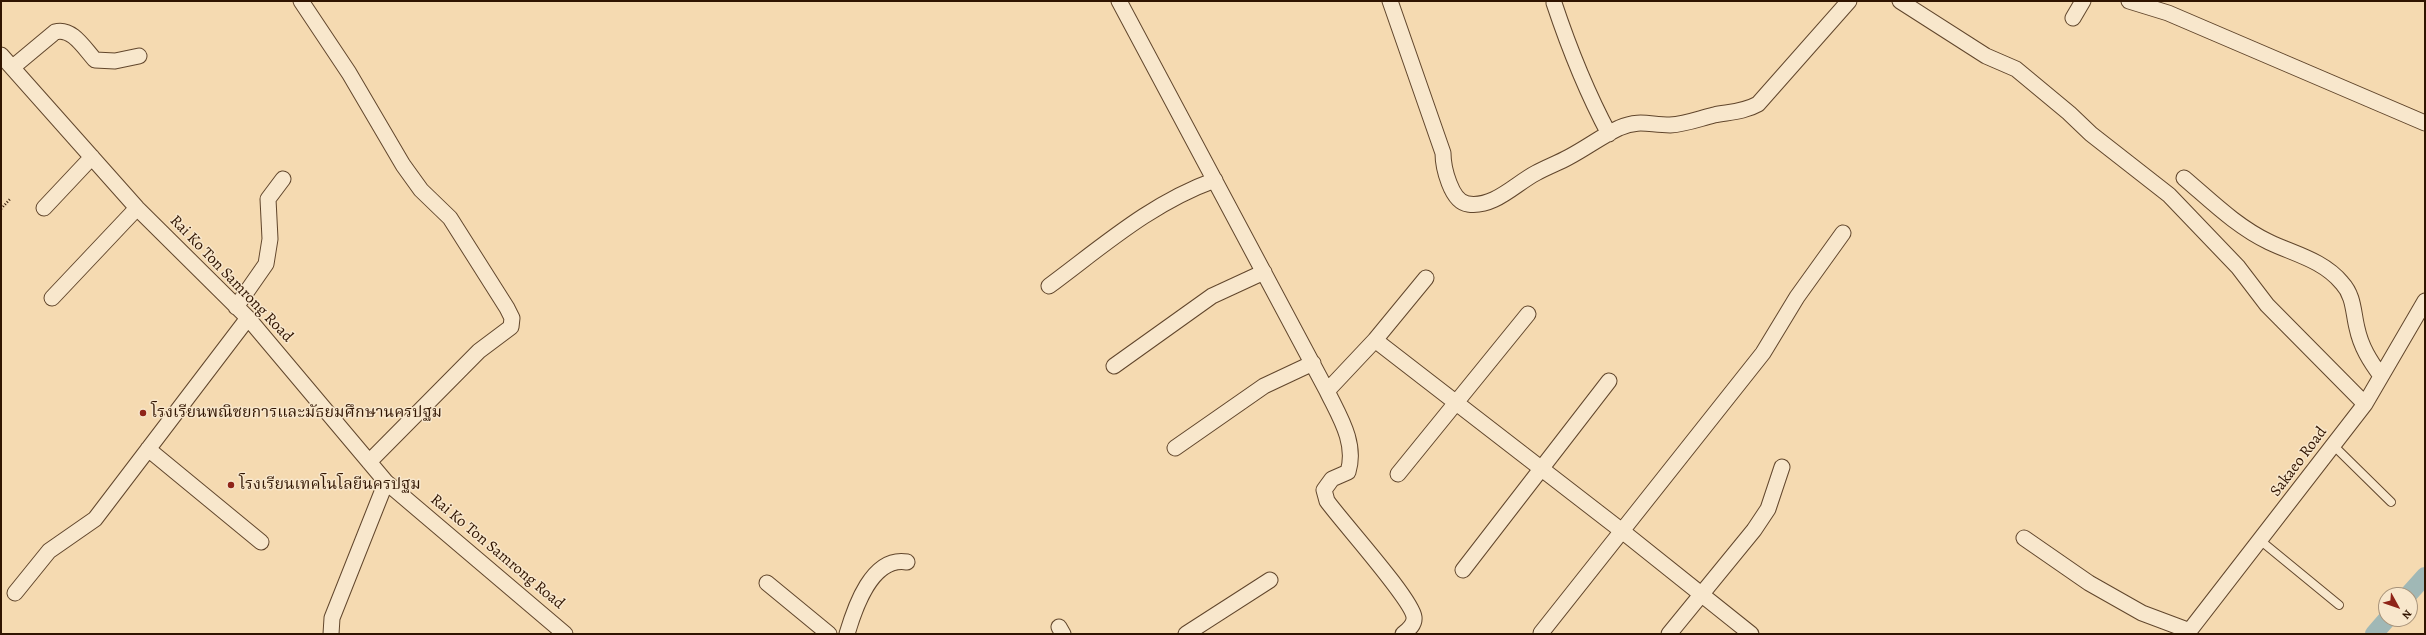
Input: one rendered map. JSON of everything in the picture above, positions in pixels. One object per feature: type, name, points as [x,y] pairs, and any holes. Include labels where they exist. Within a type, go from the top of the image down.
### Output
[{"type":"street","points":[[301,1],[350,73],[403,165],[420,190],[450,218],[512,318],[511,326],[479,351],[369,462]]},
{"type":"street","points":[[1119,1],[1327,391],[1348,438],[1352,459],[1348,472],[1332,479],[1324,490],[1327,501],[1396,588],[1414,614],[1415,619],[1413,625],[1402,634]]},
{"type":"street","points":[[1390,1],[1444,153],[1443,165],[1449,184],[1459,199],[1466,204],[1488,201],[1508,192],[1535,173],[1568,158],[1609,134],[1641,122],[1667,125],[1690,123],[1712,116],[1747,110],[1758,104],[1849,1]]},
{"type":"street","points":[[1900,1],[1986,56],[2016,69],[2069,113],[2091,134],[2169,195],[2238,267],[2267,305],[2365,404]]},
{"type":"street","points":[[2073,18],[2083,1]]},
{"type":"street","points":[[2129,1],[2168,13],[2425,123]]},
{"type":"street","points":[[1554,3],[1573,59],[1609,134]]},
{"type":"street","points":[[13,68],[55,32],[62,30],[68,32],[95,60],[115,60],[139,56]]},
{"type":"street","name":"Rai Ko Ton Samrong Road","points":[[1,55],[137,208],[248,318],[386,482],[565,634]]},
{"type":"street","points":[[44,208],[92,157]]},
{"type":"street","points":[[2184,178],[2237,222],[2268,242],[2300,254],[2326,268],[2343,283],[2353,301],[2357,329],[2365,355],[2381,376]]},
{"type":"street","points":[[236,306],[266,264],[270,239],[268,199],[283,179]]},
{"type":"street","points":[[1049,286],[1146,212],[1187,190],[1215,180]]},
{"type":"street","points":[[52,298],[137,208]]},
{"type":"street","points":[[1541,632],[1763,353],[1797,297],[1844,233]]},
{"type":"street","points":[[1114,366],[1212,296],[1264,272]]},
{"type":"street","points":[[1327,391],[1375,340],[1426,278]]},
{"type":"street","name":"Sakaeo Road","points":[[2189,632],[2261,541],[2365,404],[2425,301]]},
{"type":"street","points":[[1398,474],[1528,314]]},
{"type":"street","points":[[15,593],[49,551],[95,519],[248,318]]},
{"type":"street","points":[[1375,340],[1622,530],[1751,634]]},
{"type":"street","points":[[1175,448],[1264,386],[1312,362]]},
{"type":"street","points":[[1463,570],[1609,381]]},
{"type":"street","points":[[148,448],[261,542]]},
{"type":"street","points":[[1669,634],[1754,530],[1768,509],[1782,467]]},
{"type":"street","points":[[331,634],[332,618],[386,482]]},
{"type":"street","points":[[2024,538],[2089,583],[2142,613],[2189,632]]},
{"type":"street","points":[[848,634],[863,593],[878,570],[888,563],[907,562]]},
{"type":"street","points":[[1186,634],[1270,580]]},
{"type":"street","points":[[767,583],[829,634]]},
{"type":"lane","points":[[2334,446],[2391,502]]},
{"type":"lane","points":[[2261,541],[2339,605]]},
{"type":"path","points":[[1,209],[10,199]]},
{"type":"waterway","points":[[2415,587],[2425,576]]},
{"type":"waterway","points":[[2374,634],[2380,627]]},
{"type":"place","name":"โรงเรียนพณิชยการและมัธยมศึกษานครปฐม","points":[[143,413]]},
{"type":"place","name":"โรงเรียนเทคโนโลยีนครปฐม","points":[[231,485]]}]
